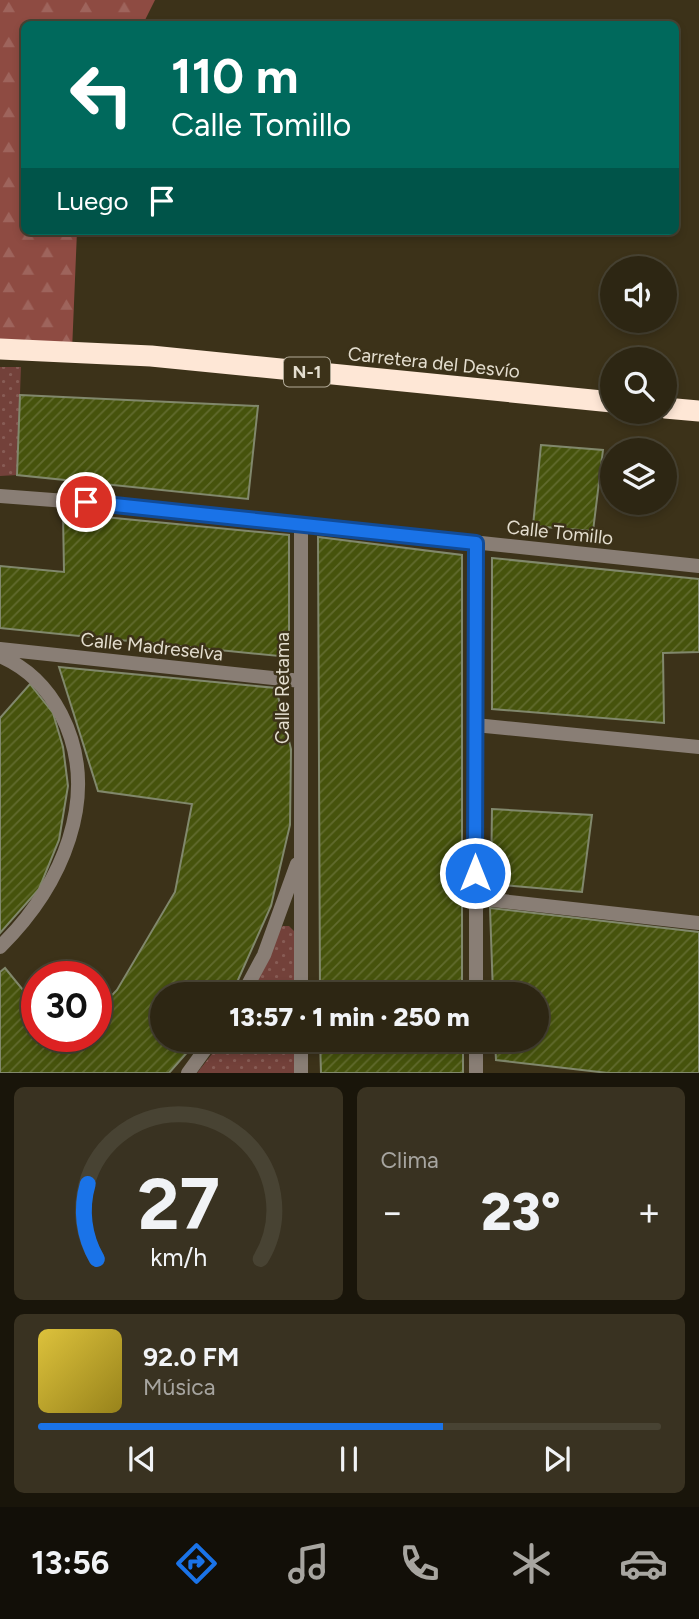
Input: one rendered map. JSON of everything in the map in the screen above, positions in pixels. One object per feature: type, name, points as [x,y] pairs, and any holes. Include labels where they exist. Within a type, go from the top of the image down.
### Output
[{"type":"highway","name":"Carretera del Desvío","points":[[0,349],[151,356],[600,401]]},
{"type":"highway","points":[[677,409],[699,411]]},
{"type":"street","name":"Calle Tomillo","points":[[0,496],[132,506],[699,566]]},
{"type":"street","name":"Calle Retama","points":[[301,982],[302,524]]},
{"type":"street","points":[[475,982],[476,543]]},
{"type":"street","name":"Calle Madreselva","points":[[0,649],[301,681]]},
{"type":"street","points":[[0,656],[25,668],[54,701],[70,732],[79,784],[71,832],[54,876],[29,915],[0,947]]},
{"type":"street","points":[[475,725],[699,747]]},
{"type":"street","name":"Calle Retama","points":[[249,982],[264,955],[302,853]]},
{"type":"street","points":[[475,898],[699,923]]},
{"type":"street","points":[[188,1073],[203,1052]]},
{"type":"street","points":[[301,1052],[301,1073]]},
{"type":"street","points":[[476,1052],[476,1073]]},
{"type":"green space","points":[[0,0],[155,0],[144,21],[21,21],[21,235],[77,235],[72,351],[0,352]]},
{"type":"shaded area","points":[[0,367],[21,367],[17,475],[0,476]]},
{"type":"shaded area","points":[[289,926],[295,932],[294,982],[256,982],[279,929]]},
{"type":"shaded area","points":[[214,1052],[294,1052],[294,1073],[197,1073]]},
{"type":"building","points":[[20,395],[258,406],[248,499],[17,475]]},
{"type":"building","points":[[541,445],[600,450],[600,474],[593,531],[533,526]]},
{"type":"building","points":[[63,513],[289,535],[289,657],[0,628],[0,566],[64,572]]},
{"type":"building","points":[[318,537],[462,555],[462,982],[320,982]]},
{"type":"building","points":[[492,558],[699,579],[699,652],[663,653],[664,723],[492,709]]},
{"type":"building","points":[[59,667],[276,688],[291,749],[290,825],[271,906],[237,982],[150,982],[150,1052],[187,1052],[169,1073],[0,1073],[0,972],[5,968],[21,988],[21,1052],[112,1052],[112,995],[175,892],[192,804],[98,791]]},
{"type":"building","points":[[30,684],[53,713],[63,747],[68,786],[59,840],[39,889],[0,933],[0,718]]},
{"type":"building","points":[[492,809],[592,815],[582,892],[491,884]]},
{"type":"building","points":[[490,908],[699,932],[699,1073],[608,1073],[496,1060],[496,1052],[549,1052],[549,982],[493,982]]},
{"type":"building","points":[[320,1052],[463,1052],[463,1073],[321,1073]]},
{"type":"route","points":[[86,502],[476,543],[475,873]]}]
